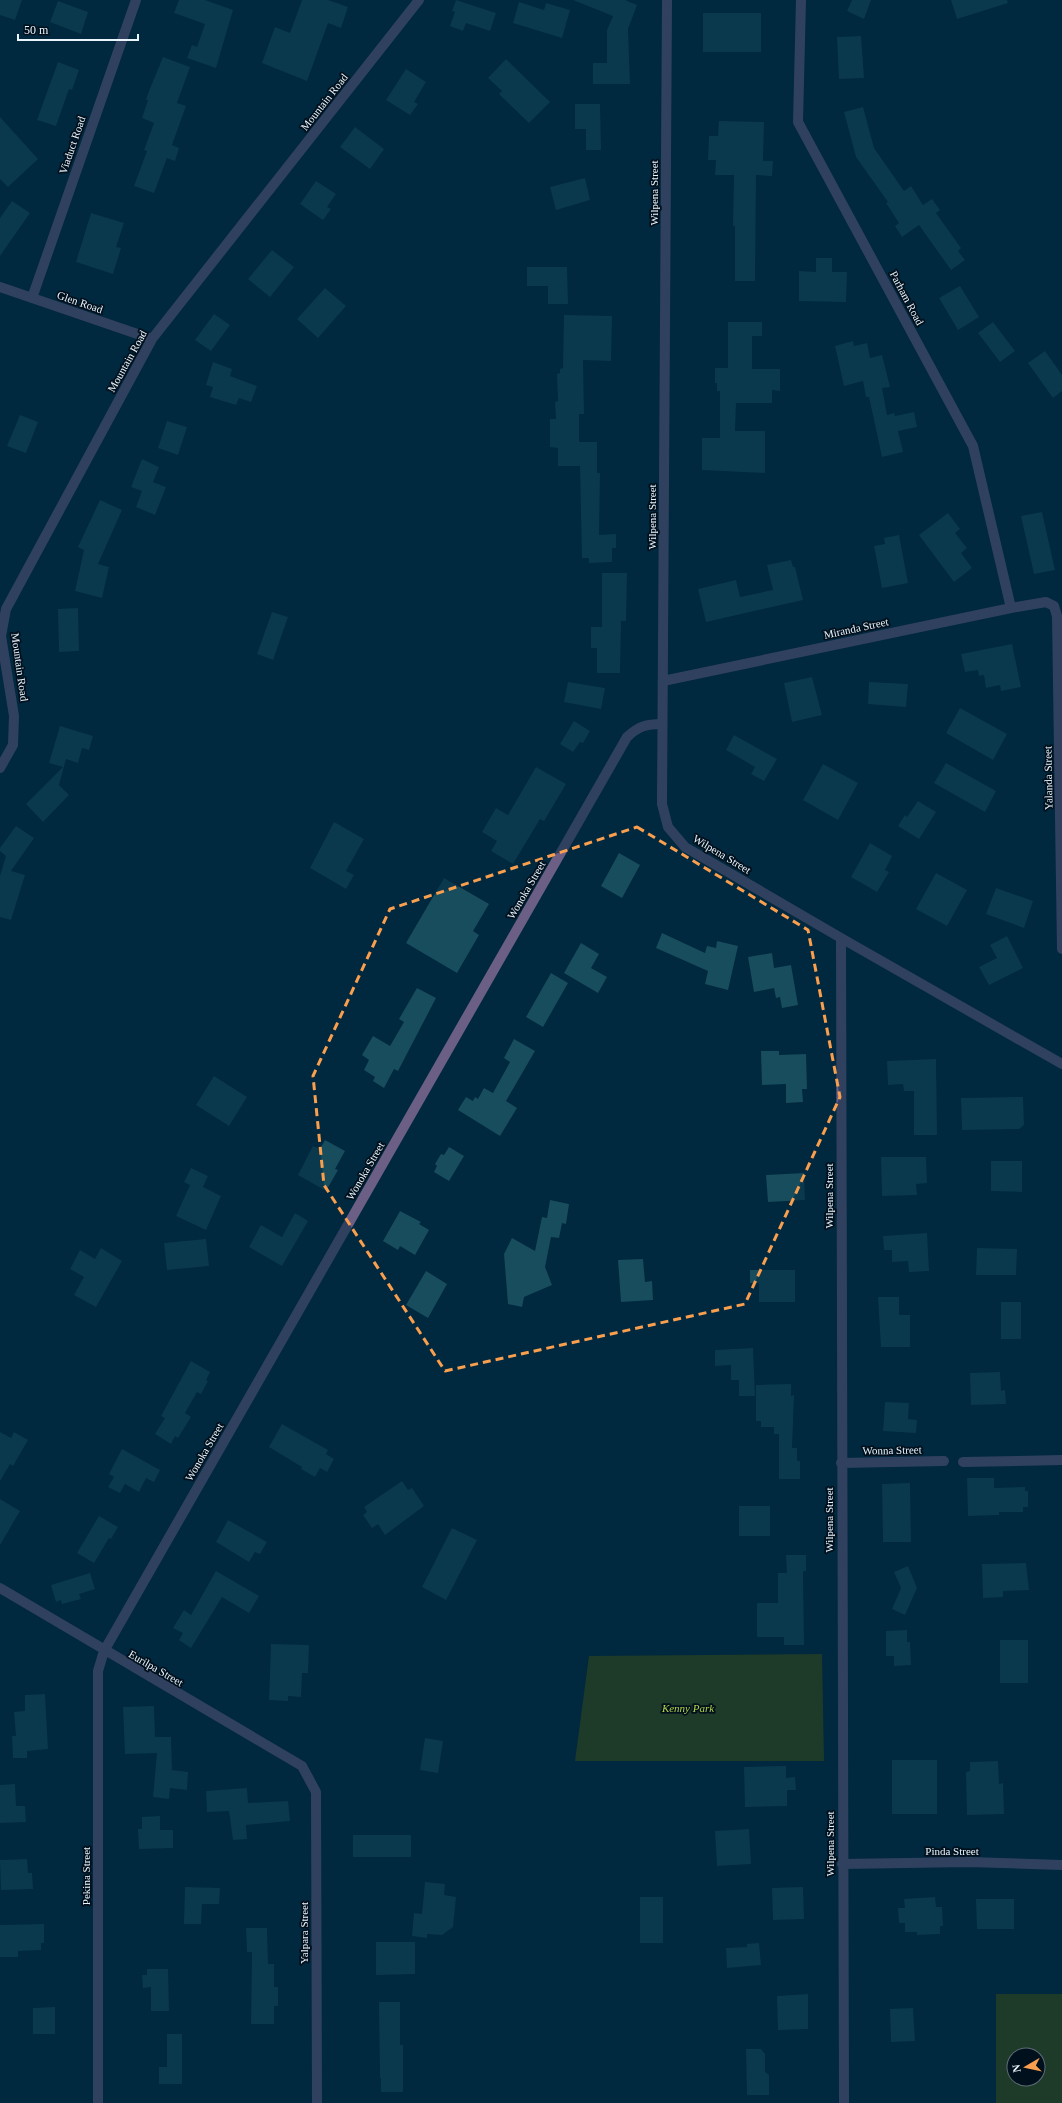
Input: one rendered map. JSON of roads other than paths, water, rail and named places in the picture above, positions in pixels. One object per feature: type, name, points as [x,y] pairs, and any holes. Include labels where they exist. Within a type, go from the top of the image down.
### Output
[{"type":"street","name":"Viaduct Road","points":[[32,298],[136,0]]},
{"type":"street","name":"Mountain Road","points":[[0,768],[13,745],[14,716],[1,636],[6,609],[152,339],[419,0]]},
{"type":"street","name":"Wilpena Street","points":[[667,0],[662,804],[668,827],[685,847],[1062,1064]]},
{"type":"street","name":"Parham Road","points":[[800,0],[798,122],[973,446],[1011,608]]},
{"type":"street","name":"Glen Road","points":[[0,287],[152,339]]},
{"type":"street","name":"Miranda Street","points":[[663,681],[1011,608],[1046,602],[1054,606]]},
{"type":"street","name":"Yalanda Street","points":[[1054,606],[1057,624],[1062,949]]},
{"type":"street","name":"Wonoka Street","points":[[104,1651],[627,737],[638,727],[648,724],[662,724]]},
{"type":"street","name":"Wilpena Street","points":[[841,938],[842,1864],[844,2103]]},
{"type":"street","points":[[963,1462],[1062,1460]]},
{"type":"street","name":"Wonna Street","points":[[841,1463],[944,1461]]},
{"type":"street","name":"Eurilpa Street","points":[[0,1588],[104,1651],[302,1766]]},
{"type":"street","name":"Pekina Street","points":[[98,2103],[98,1670],[104,1651]]},
{"type":"street","name":"Yalpara Street","points":[[302,1766],[316,1792],[317,2103]]},
{"type":"street","name":"Pinda Street","points":[[842,1864],[968,1862],[1062,1865]]},
{"type":"park label","name":"Kenny Park","points":[[688,1708]]}]
